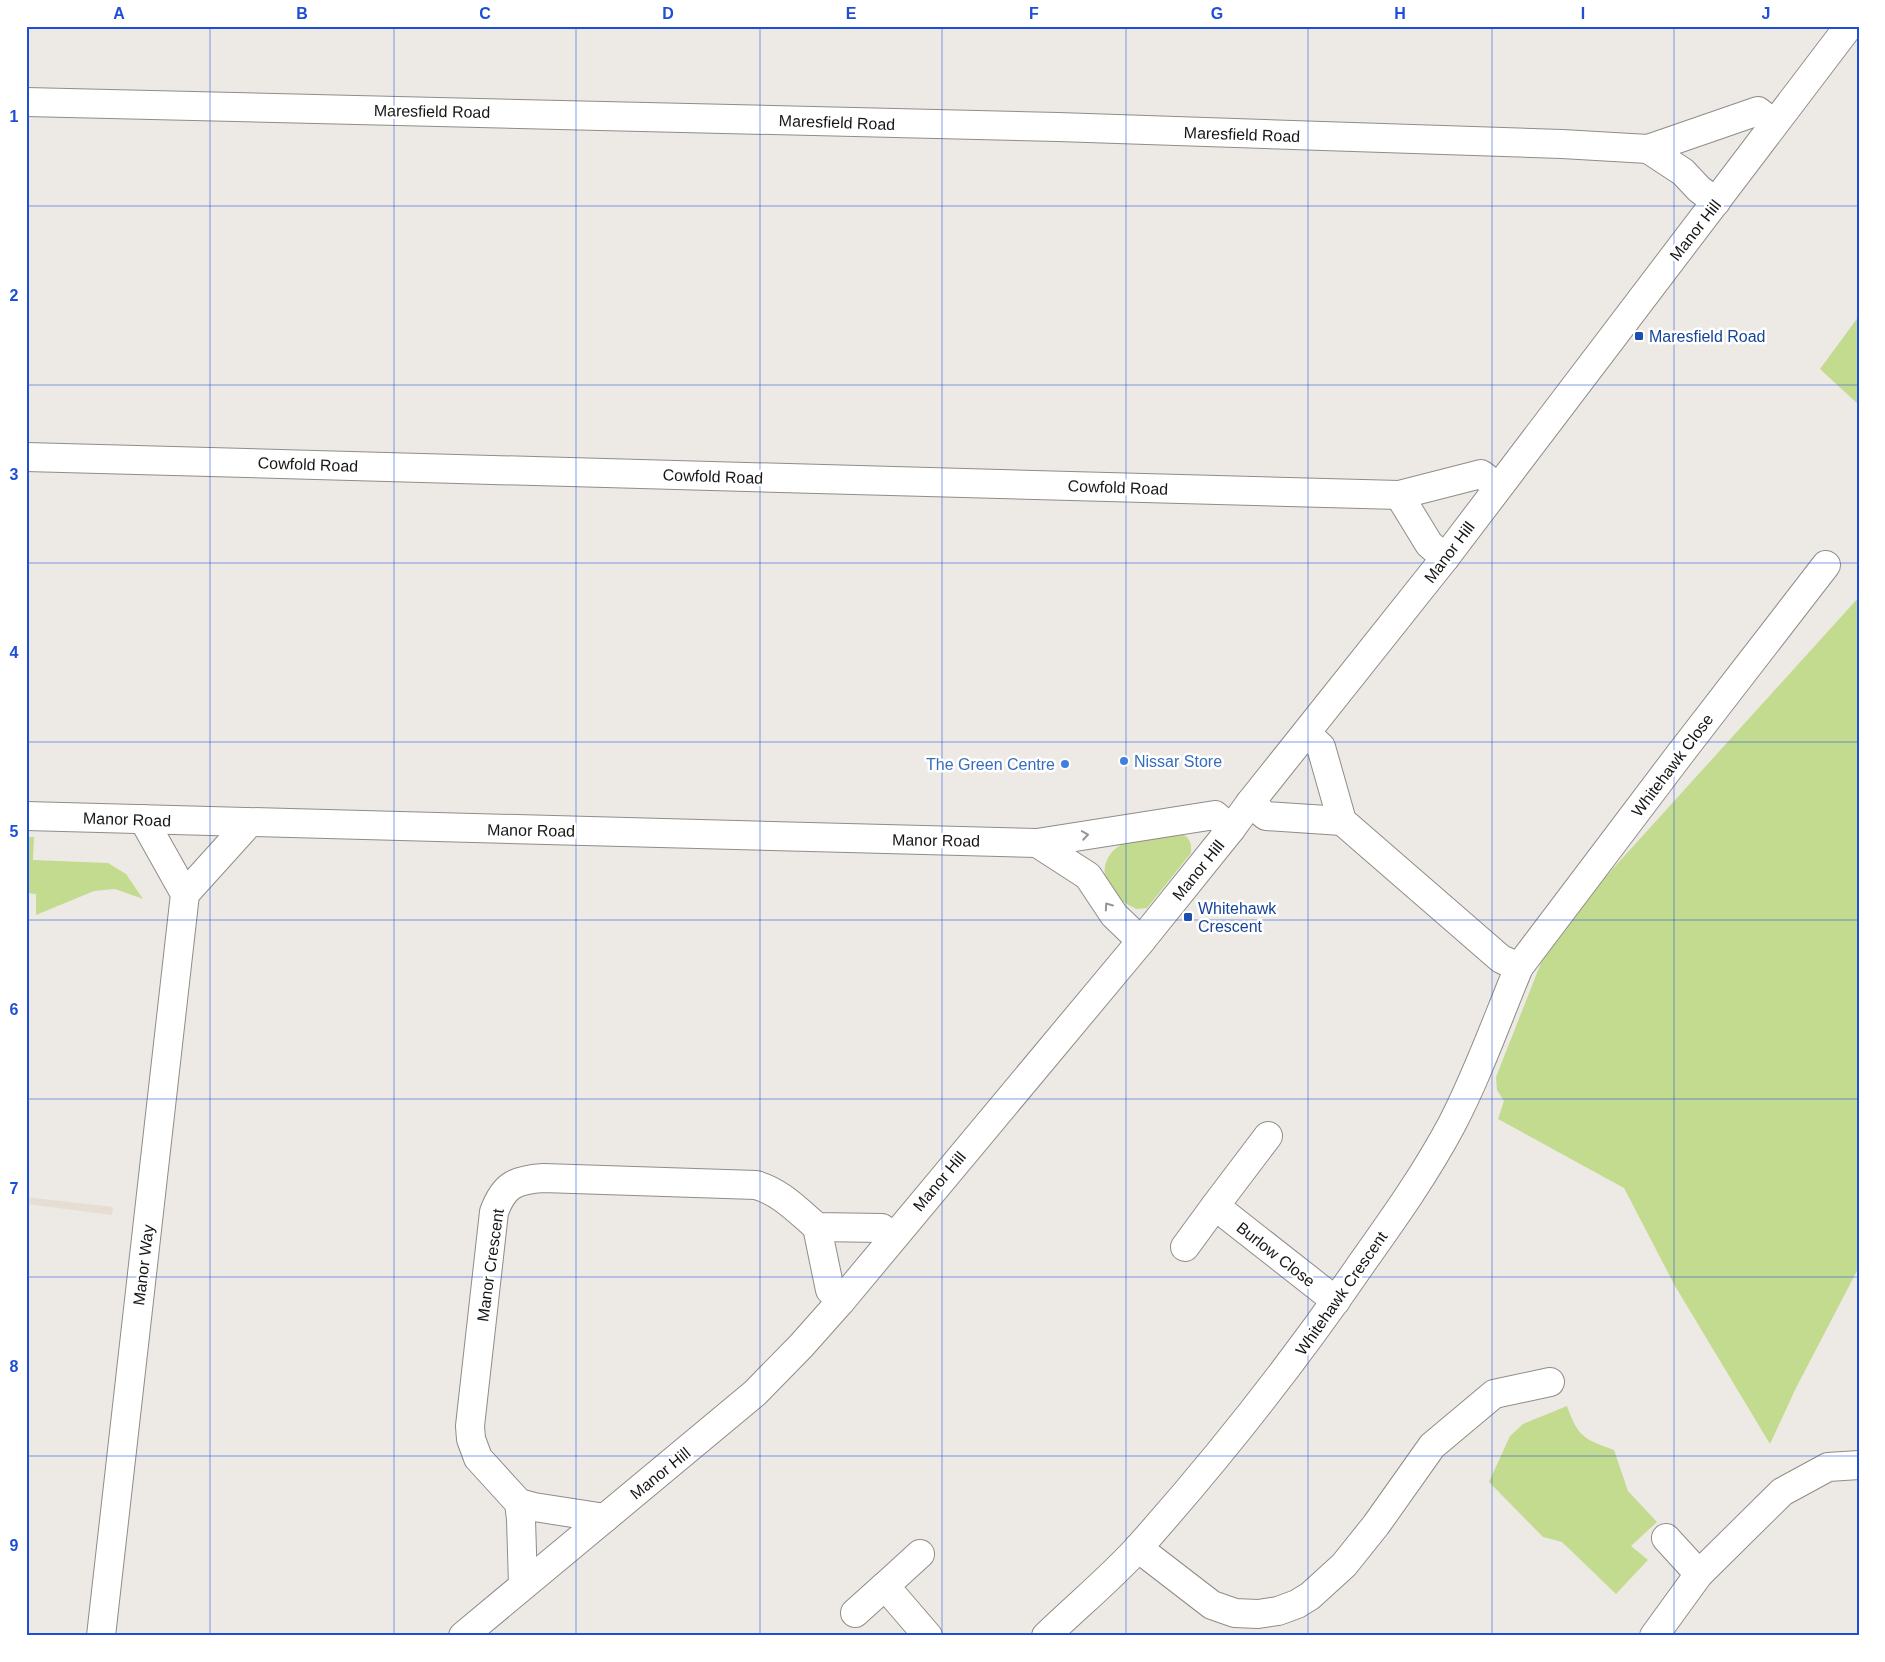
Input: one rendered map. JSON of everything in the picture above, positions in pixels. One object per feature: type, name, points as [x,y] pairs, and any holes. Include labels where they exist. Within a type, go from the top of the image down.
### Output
[{"type":"street","name":"Manor Hill","points":[[463,1636],[755,1394],[841,1301],[1141,941],[1307,734],[1445,558],[1849,26]]},
{"type":"street","name":"Maresfield Road","points":[[26,102],[1039,127],[1562,144],[1648,149],[1758,111],[1774,124]]},
{"type":"street","name":"Maresfield Road","points":[[1648,149],[1683,172],[1699,189],[1716,202]]},
{"type":"street","name":"Cowfold Road","points":[[26,457],[1399,495],[1481,474],[1498,487]]},
{"type":"street","points":[[1399,495],[1428,544],[1445,558]]},
{"type":"street","name":"Whitehawk Close","points":[[1519,967],[1826,565]]},
{"type":"street","points":[[1307,734],[1321,748],[1342,821],[1501,959],[1519,967]]},
{"type":"street","points":[[1250,803],[1266,816],[1342,821]]},
{"type":"street","name":"Manor Road","points":[[26,816],[1037,843],[1215,815],[1231,829]]},
{"type":"street","points":[[143,819],[185,894],[249,822]]},
{"type":"street","points":[[1037,843],[1088,876],[1114,915],[1141,941]]},
{"type":"street","name":"Manor Way","points":[[101,1636],[185,894]]},
{"type":"street","name":"Whitehawk Crescent","points":[[1046,1636],[1138,1548],[1247,1420],[1294,1360],[1336,1301],[1426,1171],[1452,1125],[1467,1094],[1519,967]]},
{"type":"street","points":[[1185,1247],[1268,1136]]},
{"type":"street","name":"Manor Crescent","points":[[519,1503],[478,1458],[471,1439],[470,1426],[494,1212],[499,1197],[511,1186],[525,1180],[543,1178],[756,1185],[769,1189],[781,1196],[817,1227]]},
{"type":"street","name":"Burlow Close","points":[[1215,1206],[1336,1301]]},
{"type":"street","points":[[841,1301],[830,1290],[817,1227],[882,1228],[893,1237]]},
{"type":"street","points":[[1138,1548],[1212,1605],[1235,1613],[1258,1614],[1278,1611],[1297,1604],[1310,1596],[1344,1565],[1376,1525],[1432,1446],[1494,1394],[1550,1382]]},
{"type":"street","points":[[1654,1636],[1699,1574],[1782,1492],[1828,1467],[1859,1465]]},
{"type":"street","points":[[523,1585],[519,1503],[605,1518]]},
{"type":"street","points":[[1666,1538],[1699,1574]]},
{"type":"street","points":[[855,1613],[920,1554]]},
{"type":"street","points":[[885,1586],[928,1636]]},
{"type":"street","points":[[105,1599],[119,1636]]},
{"type":"shaded area","points":[[26,1197],[113,1207],[112,1215],[26,1204]]},
{"type":"green space","points":[[1859,316],[1859,405],[1820,369]]},
{"type":"green space","points":[[1859,597],[1859,1267],[1796,1388],[1770,1444],[1675,1286],[1624,1188],[1498,1119],[1504,1101],[1497,1090],[1496,1077],[1546,950],[1560,927]]},
{"type":"green space","points":[[1178,832],[1185,835],[1189,840],[1191,853],[1147,908],[1136,909],[1111,891],[1105,878],[1105,866],[1110,854],[1115,849],[1134,840]]},
{"type":"green space","points":[[26,837],[34,837],[33,860],[108,863],[126,874],[143,899],[115,889],[94,891],[36,915],[36,894],[26,893]]},
{"type":"green space","points":[[1567,1406],[1583,1436],[1614,1450],[1628,1491],[1657,1522],[1631,1546],[1648,1560],[1616,1594],[1562,1542],[1543,1537],[1489,1482],[1510,1436],[1523,1424]]},
{"type":"place","name":"Maresfield Road","points":[[1639,336]]},
{"type":"place","name":"Nissar Store","points":[[1124,761]]},
{"type":"place","name":"The Green Centre","points":[[1065,764]]},
{"type":"place","name":"Whitehawk Crescent","points":[[1188,917]]}]
